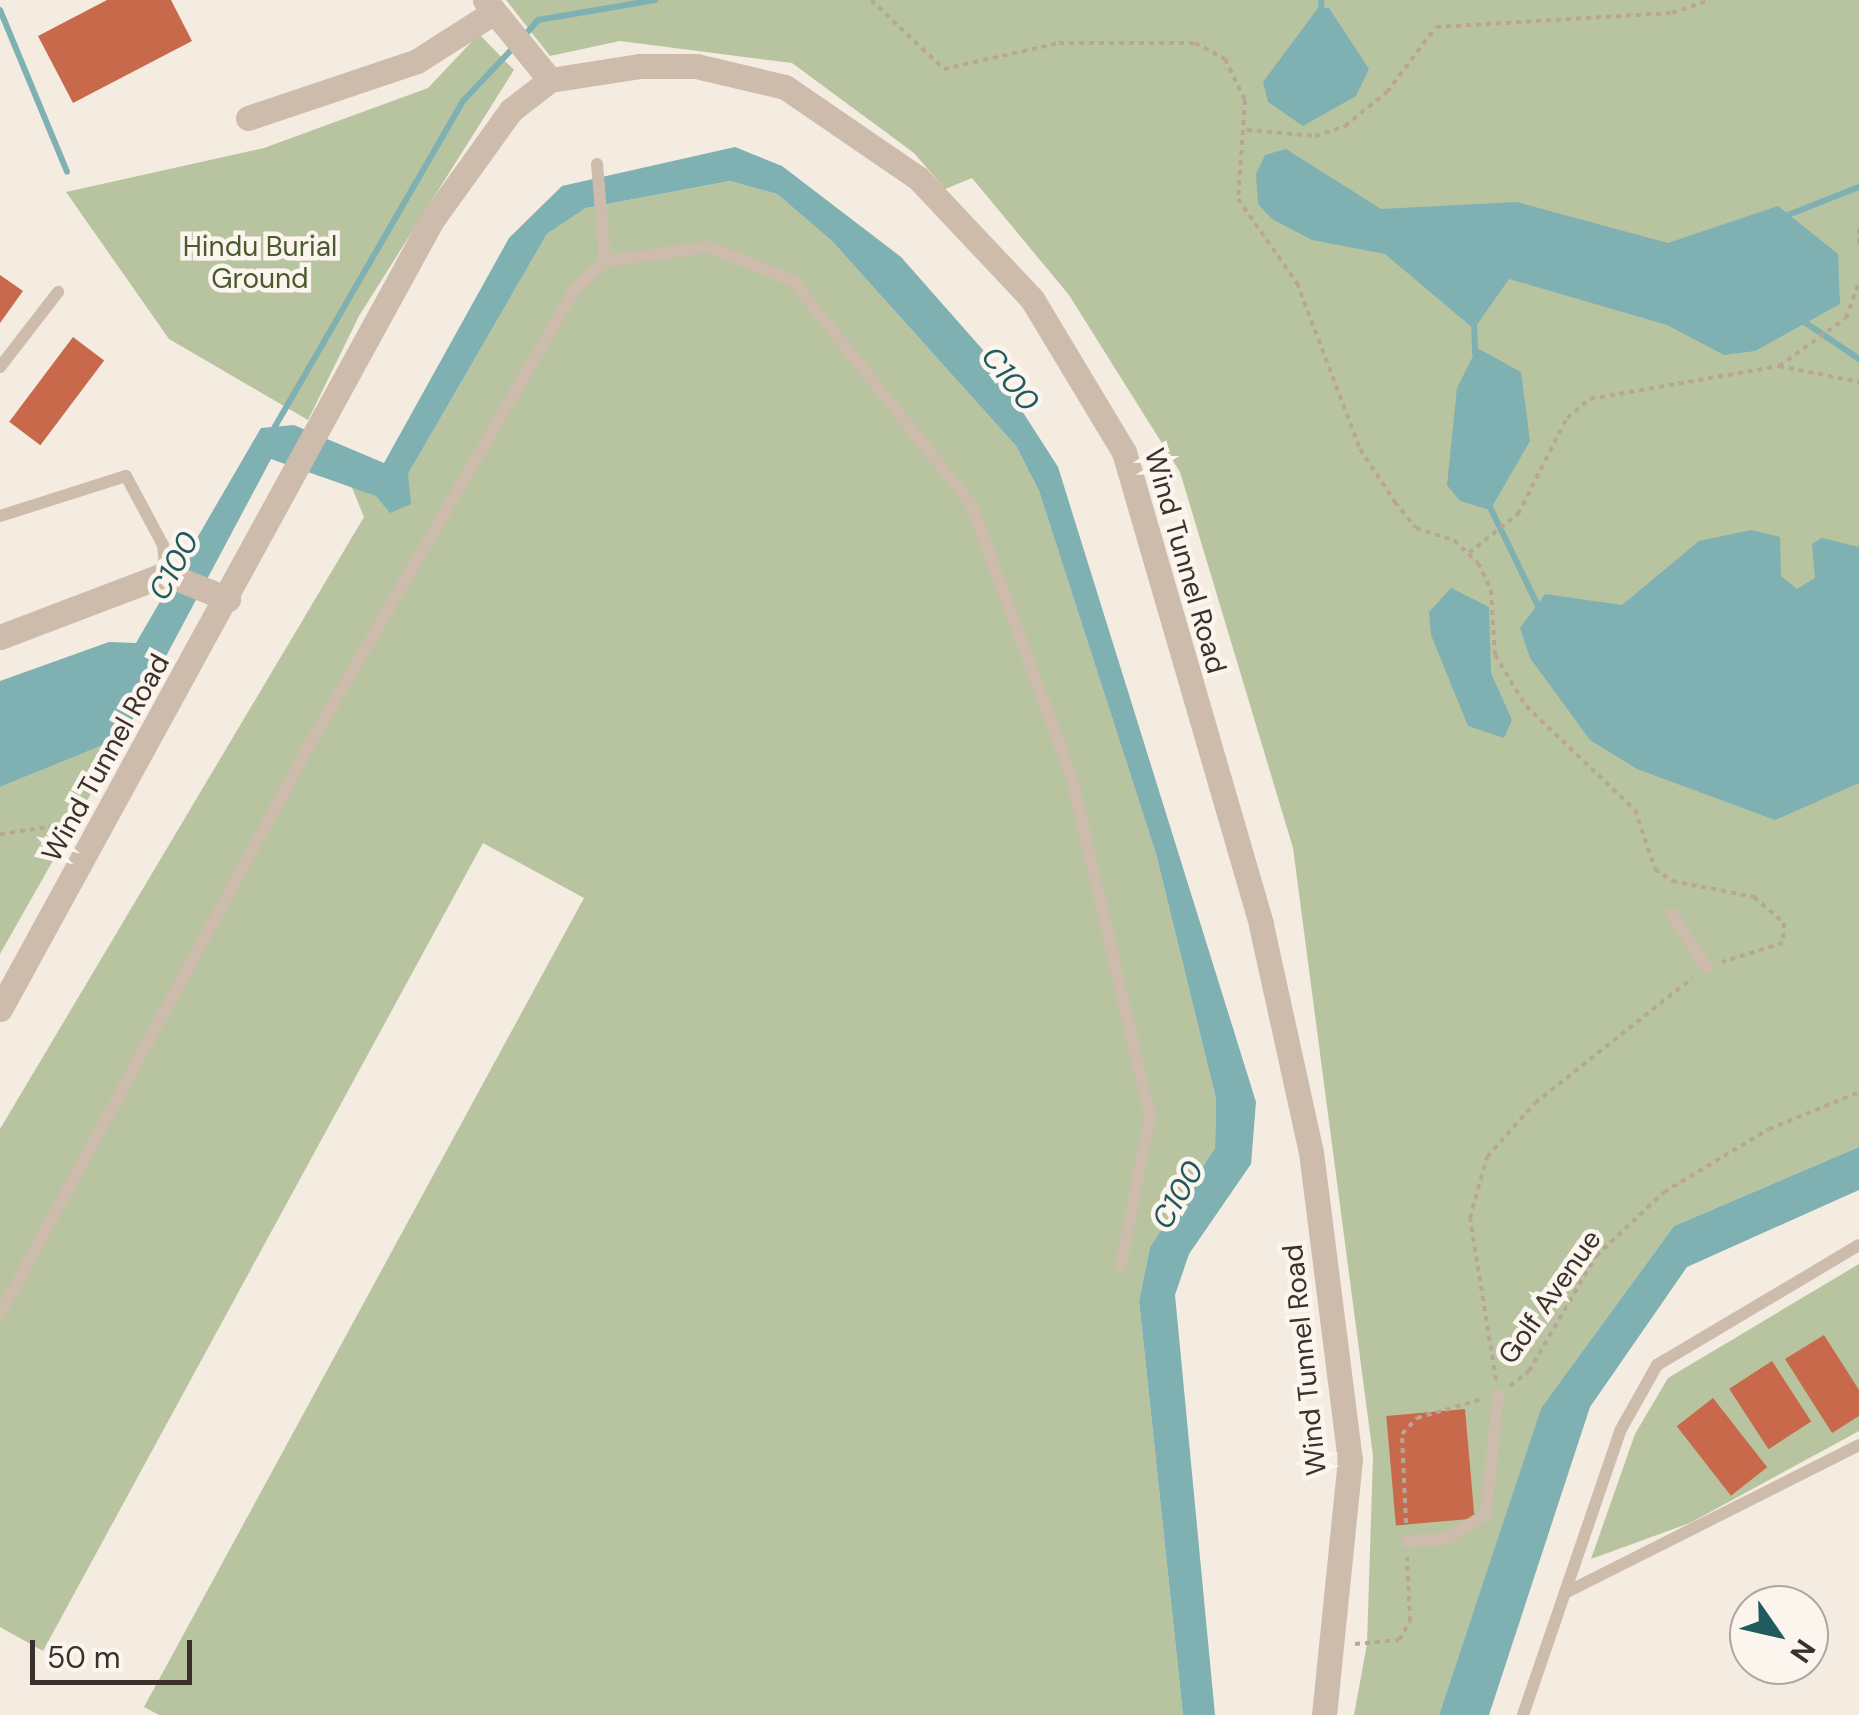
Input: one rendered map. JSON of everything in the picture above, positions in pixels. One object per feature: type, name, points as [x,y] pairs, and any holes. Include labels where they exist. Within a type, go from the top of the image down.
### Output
[{"type":"street","points":[[248,118],[417,61],[503,24],[550,80]]},
{"type":"street","name":"Wind Tunnel Road","points":[[0,1008],[107,821],[216,596],[295,474],[432,220],[511,110],[550,80],[696,66],[785,88],[838,119],[918,178],[1032,298],[1124,452],[1261,924],[1310,1152],[1350,1459],[1324,1715]]},
{"type":"street","points":[[0,636],[169,575],[216,596]]},
{"type":"lane","points":[[597,164],[605,260]]},
{"type":"lane","points":[[0,1314],[312,740],[574,289],[605,260],[710,247],[793,281],[971,504],[1072,778],[1150,1117],[1121,1265]]},
{"type":"lane","points":[[0,368],[58,292]]},
{"type":"lane","points":[[0,516],[126,476],[164,545],[169,575]]},
{"type":"lane","points":[[1672,914],[1706,967]]},
{"type":"lane","points":[[1523,1715],[1620,1430],[1657,1366],[1859,1244]]},
{"type":"lane","points":[[1407,1541],[1447,1539],[1486,1514],[1498,1395]]},
{"type":"lane","points":[[1565,1593],[1859,1445]]},
{"type":"path","points":[[872,0],[944,69],[1060,43],[1211,48],[1245,100],[1247,130],[1238,199],[1297,282],[1360,449],[1416,528],[1468,554],[1491,590],[1495,655],[1526,706],[1635,810],[1655,869],[1672,881],[1754,897],[1784,923],[1783,943],[1706,967],[1535,1103],[1487,1157],[1470,1218],[1498,1395]]},
{"type":"path","points":[[1247,130],[1315,136],[1346,126],[1387,92],[1436,27],[1672,14],[1710,0]]},
{"type":"path","points":[[1859,229],[1859,245]]},
{"type":"path","points":[[1779,366],[1846,318],[1859,282]]},
{"type":"path","points":[[1468,554],[1518,514],[1568,418],[1590,399],[1779,366],[1859,382]]},
{"type":"path","points":[[0,834],[107,821]]},
{"type":"path","name":"Golf Avenue","points":[[1334,1645],[1400,1640],[1410,1621],[1402,1434],[1417,1418],[1498,1395],[1528,1371],[1596,1256],[1664,1192],[1769,1130],[1859,1092]]},
{"type":"green space","points":[[506,0],[1859,0],[1859,1147],[1674,1226],[1541,1408],[1439,1715],[1354,1715],[1367,1644],[1373,1456],[1293,848],[1180,472],[1069,295],[972,178],[945,189],[914,153],[792,63],[620,41],[550,56]]},
{"type":"green space","name":"Hindu Burial Ground","points":[[479,34],[514,70],[359,316],[308,420],[169,339],[66,192],[264,148],[428,88]]},
{"type":"green space","points":[[730,181],[777,194],[832,241],[1016,446],[1039,491],[1156,854],[1216,1099],[1215,1148],[1150,1247],[1139,1301],[1183,1715],[159,1715],[144,1707],[584,898],[483,843],[43,1651],[0,1627],[0,1129],[364,517],[351,485],[376,496],[408,474],[547,234],[586,208]]},
{"type":"green space","points":[[123,737],[0,954],[0,787]]},
{"type":"green space","points":[[1859,1264],[1859,1431],[1690,1523],[1591,1559],[1635,1434],[1668,1378]]},
{"type":"water","points":[[1318,8],[1329,8],[1369,69],[1356,96],[1303,126],[1268,102],[1263,82]]},
{"type":"water","points":[[735,147],[782,166],[901,257],[983,350],[1058,467],[1256,1102],[1251,1164],[1189,1254],[1175,1295],[1215,1715],[1183,1715],[1139,1301],[1150,1247],[1215,1148],[1216,1099],[1156,854],[1039,491],[1016,446],[832,241],[777,194],[730,181],[586,208],[547,234],[408,474],[411,504],[390,513],[376,496],[271,459],[123,737],[0,787],[0,681],[109,642],[136,643],[261,428],[294,425],[384,463],[509,238],[562,186]]},
{"type":"water","points":[[1286,149],[1381,209],[1517,202],[1668,243],[1778,206],[1838,254],[1840,304],[1755,351],[1724,355],[1667,325],[1509,279],[1474,329],[1385,254],[1312,240],[1272,219],[1258,204],[1256,174],[1265,155]]},
{"type":"water","points":[[1477,348],[1521,372],[1530,441],[1490,510],[1460,501],[1447,485],[1457,388]]},
{"type":"water","points":[[1751,530],[1780,537],[1781,576],[1797,589],[1815,578],[1812,544],[1822,538],[1859,547],[1859,783],[1775,820],[1637,769],[1590,740],[1530,658],[1520,628],[1545,594],[1622,605],[1699,541]]},
{"type":"water","points":[[1451,588],[1489,607],[1491,673],[1512,720],[1504,738],[1468,726],[1431,635],[1429,612]]},
{"type":"water","points":[[1859,1147],[1859,1190],[1687,1267],[1590,1407],[1489,1715],[1439,1715],[1541,1408],[1674,1226]]},
{"type":"building","points":[[107,0],[171,0],[192,41],[73,103],[38,36]]},
{"type":"building","points":[[0,275],[23,291],[0,323]]},
{"type":"building","points":[[73,337],[104,360],[40,445],[9,422]]},
{"type":"building","points":[[1824,1335],[1859,1390],[1859,1416],[1832,1433],[1785,1359]]},
{"type":"building","points":[[1772,1361],[1811,1421],[1768,1449],[1729,1389]]},
{"type":"building","points":[[1713,1398],[1767,1467],[1731,1496],[1677,1426]]},
{"type":"building","points":[[1465,1409],[1475,1519],[1396,1525],[1386,1416]]},
{"type":"waterway","points":[[525,35],[538,20],[655,0]]},
{"type":"waterway","points":[[1321,0],[1322,14]]},
{"type":"waterway","points":[[0,10],[67,172]]},
{"type":"waterway","points":[[273,430],[463,101],[513,48]]},
{"type":"waterway","points":[[1788,215],[1859,187]]},
{"type":"waterway","points":[[1800,319],[1859,359]]},
{"type":"waterway","points":[[1474,322],[1475,354]]},
{"type":"waterway","points":[[1489,505],[1538,606]]},
{"type":"water label","name":"C100","points":[[1010,379]]},
{"type":"water label","name":"C100","points":[[174,566]]},
{"type":"water label","name":"C100","points":[[1178,1195]]}]
